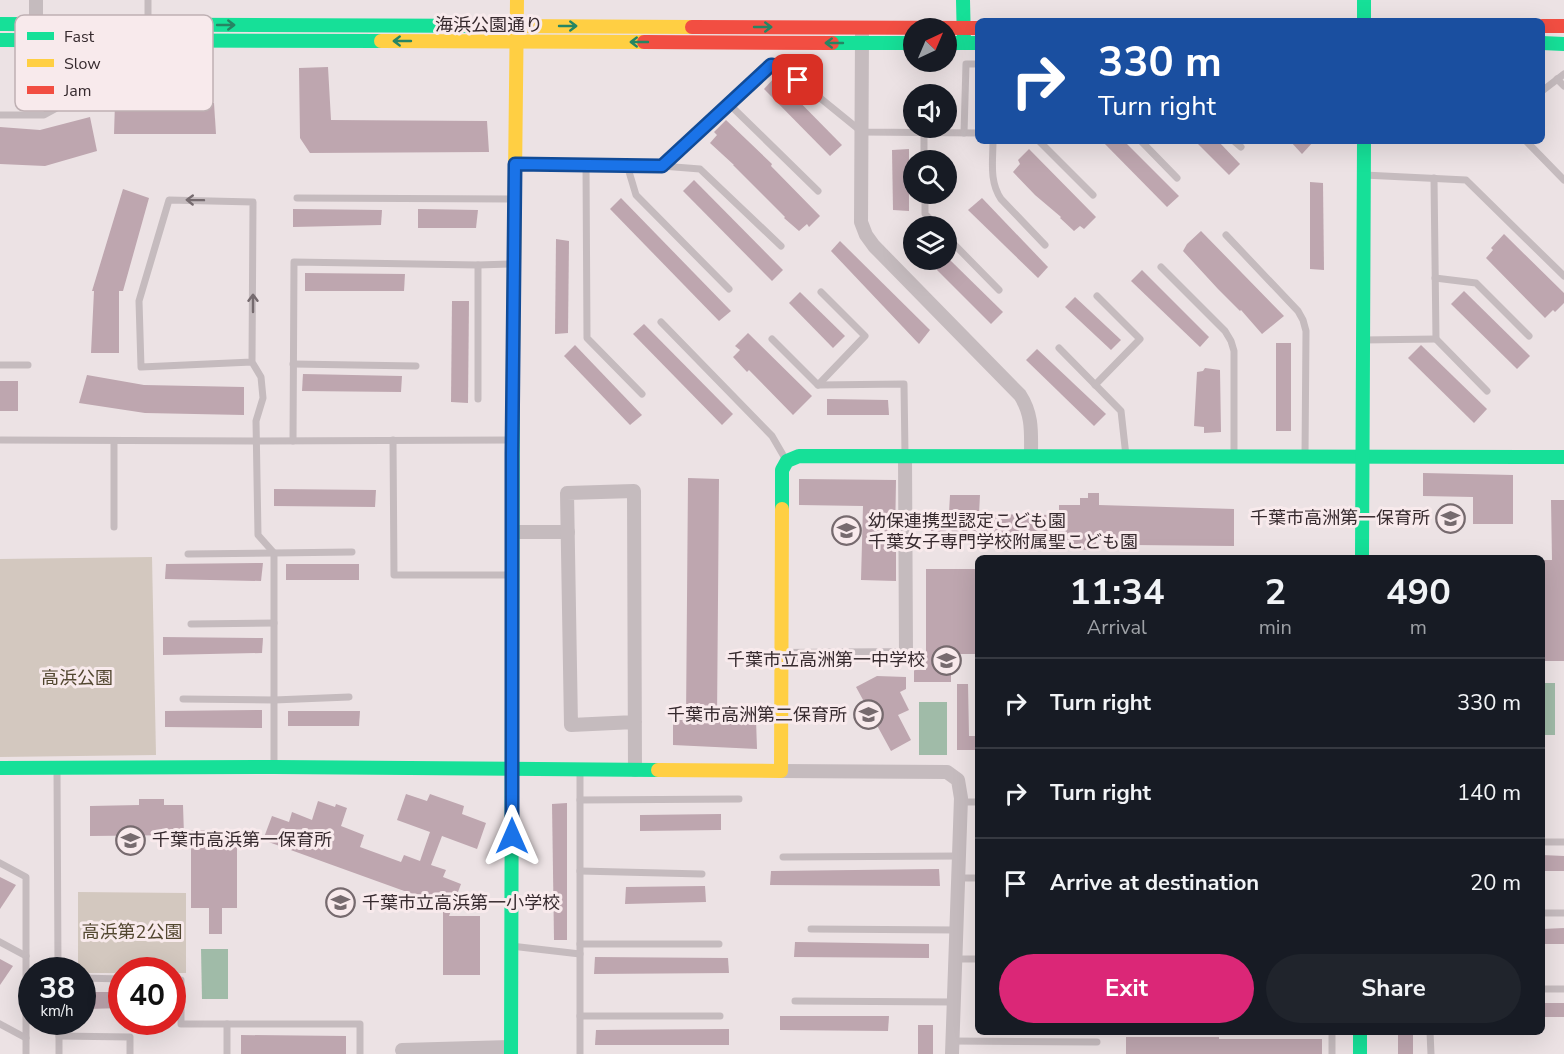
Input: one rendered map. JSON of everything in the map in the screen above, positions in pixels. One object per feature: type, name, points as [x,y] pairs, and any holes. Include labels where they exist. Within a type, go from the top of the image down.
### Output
[{"type":"street","points":[[402,1050],[511,1051],[517,0]]},
{"type":"street","points":[[963,0],[963,28],[971,44]]},
{"type":"street","points":[[1364,0],[1364,18]]},
{"type":"street","name":"海浜公園通り","points":[[0,24],[15,24]]},
{"type":"street","name":"海浜公園通り","points":[[213,25],[975,27]]},
{"type":"street","points":[[1545,26],[1564,26]]},
{"type":"street","points":[[861,27],[861,222],[866,235],[1027,405],[1030,418],[1031,456]]},
{"type":"street","name":"海浜公園通り","points":[[213,40],[903,43]]},
{"type":"street","points":[[1545,44],[1564,44]]},
{"type":"street","points":[[1362,555],[1364,144]]},
{"type":"street","points":[[781,771],[782,470],[786,461],[791,458],[798,456],[1564,457]]},
{"type":"street","points":[[782,656],[906,655],[906,456]]},
{"type":"street","points":[[634,722],[571,725],[567,493],[634,491],[635,770]]},
{"type":"street","points":[[513,532],[568,532]]},
{"type":"street","points":[[0,768],[947,772],[958,780],[961,802],[952,1048]]},
{"type":"street","points":[[1360,1035],[1360,1054]]},
{"type":"lane","points":[[147,15],[148,0]]},
{"type":"lane","points":[[964,133],[966,64],[975,64]]},
{"type":"lane","points":[[662,166],[771,65],[782,67],[862,132],[903,132]]},
{"type":"lane","points":[[1545,89],[1564,74]]},
{"type":"lane","points":[[1557,79],[1564,86]]},
{"type":"lane","points":[[729,104],[818,191]]},
{"type":"lane","points":[[0,115],[44,115],[51,111]]},
{"type":"lane","points":[[957,133],[975,133]]},
{"type":"lane","points":[[993,144],[993,182],[996,191],[1045,245]]},
{"type":"lane","points":[[1042,144],[1094,195]]},
{"type":"lane","points":[[1144,144],[1177,178]]},
{"type":"lane","points":[[1237,144],[1240,147]]},
{"type":"lane","points":[[1529,144],[1564,180]]},
{"type":"lane","points":[[515,164],[627,165],[700,169],[782,246]]},
{"type":"lane","points":[[586,165],[587,339],[642,394]]},
{"type":"lane","points":[[627,165],[636,195],[729,289]]},
{"type":"lane","points":[[1364,176],[1466,180],[1564,276]]},
{"type":"lane","points":[[1434,178],[1436,339],[1487,391]]},
{"type":"lane","points":[[297,198],[515,199]]},
{"type":"lane","points":[[252,362],[141,367],[139,302],[169,200],[253,201],[252,362],[261,377],[263,398],[256,421],[258,535],[274,553],[274,768]]},
{"type":"lane","points":[[1226,235],[1298,311],[1303,320],[1306,332],[1305,456]]},
{"type":"lane","points":[[957,247],[999,290]]},
{"type":"lane","points":[[293,441],[294,262],[514,264]]},
{"type":"lane","points":[[478,265],[478,399]]},
{"type":"lane","points":[[1161,267],[1225,331],[1231,340],[1234,351],[1234,456]]},
{"type":"lane","points":[[1435,278],[1476,283],[1529,336]]},
{"type":"lane","points":[[818,385],[865,336],[821,292]]},
{"type":"lane","points":[[1095,385],[1140,339],[1097,296]]},
{"type":"lane","points":[[661,322],[772,436],[786,461]]},
{"type":"lane","points":[[772,339],[818,385],[904,384],[906,456]]},
{"type":"lane","points":[[1363,340],[1436,339]]},
{"type":"lane","points":[[1059,348],[1121,411],[1126,456]]},
{"type":"lane","points":[[293,364],[416,366]]},
{"type":"lane","points":[[0,365],[28,365]]},
{"type":"lane","points":[[0,440],[513,440]]},
{"type":"lane","points":[[393,440],[394,575],[512,575]]},
{"type":"lane","points":[[114,441],[114,527]]},
{"type":"lane","points":[[188,554],[352,552]]},
{"type":"lane","points":[[191,624],[274,623]]},
{"type":"lane","points":[[183,699],[274,700],[349,697]]},
{"type":"lane","points":[[57,768],[58,957]]},
{"type":"lane","points":[[580,770],[580,1054]]},
{"type":"lane","points":[[580,800],[739,799]]},
{"type":"lane","points":[[961,802],[975,802]]},
{"type":"lane","points":[[1545,842],[1564,842]]},
{"type":"lane","points":[[783,857],[959,856]]},
{"type":"lane","points":[[0,863],[26,877],[26,1054]]},
{"type":"lane","points":[[580,871],[702,874]]},
{"type":"lane","points":[[958,878],[975,879]]},
{"type":"lane","points":[[1545,913],[1564,913]]},
{"type":"lane","points":[[811,929],[956,930]]},
{"type":"lane","points":[[0,942],[26,956]]},
{"type":"lane","points":[[580,944],[719,944]]},
{"type":"lane","points":[[511,946],[580,954]]},
{"type":"lane","points":[[955,959],[975,959]]},
{"type":"lane","points":[[1545,989],[1564,989]]},
{"type":"lane","points":[[795,1001],[953,1002]]},
{"type":"lane","points":[[580,1016],[720,1016]]},
{"type":"lane","points":[[0,1024],[26,1038]]},
{"type":"lane","points":[[186,1024],[360,1024],[360,1054]]},
{"type":"lane","points":[[227,1024],[227,1054]]},
{"type":"lane","points":[[1332,1035],[1332,1054]]},
{"type":"lane","points":[[1431,1035],[1431,1054]]},
{"type":"lane","points":[[59,1054],[59,1036],[130,1036],[130,1054]]},
{"type":"lane","points":[[952,1048],[1097,1042]]},
{"type":"green space","name":"高浜公園","points":[[152,557],[156,755],[0,757],[0,559]]},
{"type":"green space","name":"高浜第2公園","points":[[78,892],[186,893],[186,957],[108,957],[108,973],[96,973],[96,957],[78,957]]},
{"type":"shaded area","points":[[1545,683],[1555,683],[1555,735],[1545,735]]},
{"type":"shaded area","points":[[919,702],[947,702],[947,755],[919,755]]},
{"type":"shaded area","points":[[201,949],[228,949],[228,999],[202,999]]},
{"type":"building","points":[[328,67],[331,120],[487,121],[489,152],[310,153],[300,138],[299,68]]},
{"type":"building","points":[[775,77],[842,145],[830,156],[764,89]]},
{"type":"building","points":[[214,103],[216,134],[114,134],[115,111],[213,111]]},
{"type":"building","points":[[90,117],[97,151],[45,166],[0,164],[0,127],[40,130]]},
{"type":"building","points":[[726,120],[772,164],[771,166],[820,216],[809,227],[807,224],[799,231],[710,143],[717,135],[714,132]]},
{"type":"building","points":[[1105,144],[1127,144],[1179,196],[1167,207]]},
{"type":"building","points":[[1198,144],[1221,144],[1240,164],[1229,175]]},
{"type":"building","points":[[1293,144],[1311,144],[1302,154]]},
{"type":"building","points":[[909,149],[903,150],[903,204],[909,204],[909,211],[893,210],[892,150]]},
{"type":"building","points":[[1029,149],[1096,217],[1084,229],[1080,226],[1074,231],[1013,172],[1020,164],[1018,160]]},
{"type":"building","points":[[694,180],[783,270],[772,281],[683,191]]},
{"type":"building","points":[[1310,182],[1323,183],[1324,270],[1310,269]]},
{"type":"building","points":[[123,189],[149,198],[123,291],[119,291],[119,353],[91,353],[94,291],[92,291]]},
{"type":"building","points":[[621,198],[731,311],[719,321],[610,209]]},
{"type":"building","points":[[982,198],[1048,267],[1038,278],[968,210]]},
{"type":"building","points":[[293,209],[382,210],[381,225],[293,227]]},
{"type":"building","points":[[418,209],[478,210],[476,228],[418,228]]},
{"type":"building","points":[[1201,231],[1284,316],[1262,334],[1183,251]]},
{"type":"building","points":[[1504,234],[1564,293],[1564,303],[1545,318],[1486,258],[1493,250],[1491,248]]},
{"type":"building","points":[[556,239],[569,241],[568,333],[555,334]]},
{"type":"building","points":[[840,241],[930,330],[919,344],[831,251]]},
{"type":"building","points":[[957,267],[1003,312],[991,324],[937,270],[957,270]]},
{"type":"building","points":[[1142,270],[1209,337],[1200,347],[1131,281]]},
{"type":"building","points":[[305,273],[405,274],[404,291],[305,291]]},
{"type":"building","points":[[1464,291],[1530,356],[1517,369],[1451,304]]},
{"type":"building","points":[[800,292],[845,336],[833,348],[789,303]]},
{"type":"building","points":[[1075,297],[1121,340],[1111,350],[1065,307]]},
{"type":"building","points":[[452,301],[469,301],[468,403],[451,402]]},
{"type":"building","points":[[644,324],[733,414],[722,425],[633,334]]},
{"type":"building","points":[[748,333],[812,396],[793,415],[733,357],[740,350],[735,346]]},
{"type":"building","points":[[1276,343],[1291,343],[1291,431],[1276,431]]},
{"type":"building","points":[[575,345],[642,415],[630,425],[564,356]]},
{"type":"building","points":[[1421,345],[1487,409],[1474,423],[1408,358]]},
{"type":"building","points":[[1037,349],[1106,414],[1094,426],[1026,360]]},
{"type":"building","points":[[1205,368],[1220,370],[1221,432],[1204,433],[1204,427],[1194,426],[1197,372]]},
{"type":"building","points":[[303,374],[402,376],[401,392],[302,391]]},
{"type":"building","points":[[87,375],[144,385],[244,387],[244,415],[145,413],[79,403]]},
{"type":"building","points":[[0,381],[18,381],[18,411],[0,411]]},
{"type":"building","points":[[827,399],[888,400],[889,415],[827,415]]},
{"type":"building","points":[[1423,473],[1513,475],[1513,524],[1473,524],[1473,497],[1423,496]]},
{"type":"building","points":[[688,478],[719,479],[717,720],[756,719],[757,749],[673,745],[673,720],[686,720]]},
{"type":"building","points":[[799,479],[896,480],[896,581],[861,580],[863,506],[799,505]]},
{"type":"building","points":[[274,489],[376,490],[375,507],[274,506]]},
{"type":"building","points":[[1088,493],[1099,493],[1099,505],[1234,509],[1234,546],[1134,545],[1134,541],[1096,540],[1096,550],[1060,549],[1060,544],[931,541],[931,513],[949,513],[950,495],[980,495],[979,514],[1059,515],[1059,505],[1080,505],[1080,498],[1088,498]]},
{"type":"building","points":[[1551,500],[1564,500],[1564,661],[1545,661],[1545,560],[1552,560]]},
{"type":"building","points":[[263,563],[261,581],[165,579],[166,564]]},
{"type":"building","points":[[286,564],[359,564],[359,580],[286,580]]},
{"type":"building","points":[[926,569],[975,569],[975,654],[951,654],[951,682],[914,682],[914,670],[926,670]]},
{"type":"building","points":[[163,637],[263,638],[262,653],[163,655]]},
{"type":"building","points":[[877,676],[906,677],[906,689],[900,692],[909,710],[898,715],[911,740],[891,751],[856,687]]},
{"type":"building","points":[[957,684],[968,684],[969,736],[975,736],[975,750],[957,750]]},
{"type":"building","points":[[262,710],[262,728],[165,727],[165,711]]},
{"type":"building","points":[[288,711],[360,711],[359,726],[288,726]]},
{"type":"building","points":[[406,794],[427,801],[430,794],[464,806],[462,814],[486,823],[477,849],[442,836],[431,865],[446,870],[443,877],[461,884],[449,916],[480,916],[480,975],[443,975],[443,905],[263,840],[272,816],[289,822],[292,812],[312,820],[318,801],[335,807],[336,804],[347,808],[341,826],[364,835],[360,847],[401,862],[404,855],[420,861],[430,832],[397,820]]},
{"type":"building","points":[[139,799],[164,799],[164,805],[183,805],[184,835],[90,836],[90,806],[139,805]]},
{"type":"building","points":[[567,803],[567,940],[554,940],[552,804]]},
{"type":"building","points":[[721,814],[721,830],[640,831],[640,815]]},
{"type":"building","points":[[191,830],[237,830],[237,908],[222,908],[222,934],[209,934],[209,908],[191,908]]},
{"type":"building","points":[[1545,855],[1564,856],[1564,871],[1545,871]]},
{"type":"building","points":[[939,869],[940,886],[770,885],[771,871]]},
{"type":"building","points":[[0,877],[16,885],[0,909]]},
{"type":"building","points":[[705,886],[706,902],[625,904],[626,887]]},
{"type":"building","points":[[1564,928],[1564,944],[1545,944],[1545,929]]},
{"type":"building","points":[[795,942],[929,944],[929,958],[794,957]]},
{"type":"building","points":[[595,957],[728,958],[729,973],[594,974]]},
{"type":"building","points":[[0,959],[13,966],[0,985]]},
{"type":"building","points":[[96,992],[108,992],[108,1008],[96,1009]]},
{"type":"building","points":[[1545,1003],[1564,1003],[1564,1017],[1545,1017]]},
{"type":"building","points":[[780,1016],[889,1016],[888,1031],[780,1030]]},
{"type":"building","points":[[918,1025],[933,1025],[933,1054],[918,1054]]},
{"type":"building","points":[[729,1029],[729,1045],[595,1045],[596,1030]]},
{"type":"building","points":[[241,1035],[346,1036],[346,1054],[241,1054]]},
{"type":"building","points":[[1398,1035],[1413,1035],[1413,1054],[1398,1054]]},
{"type":"building","points":[[1126,1037],[1322,1039],[1322,1054],[1126,1054]]},
{"type":"traffic: fast","points":[[963,0],[964,43]]},
{"type":"traffic: fast","points":[[1364,0],[1364,18]]},
{"type":"traffic: fast","points":[[0,24],[15,24]]},
{"type":"traffic: fast","points":[[213,25],[509,26]]},
{"type":"traffic: fast","points":[[0,40],[15,40]]},
{"type":"traffic: fast","points":[[213,41],[381,41]]},
{"type":"traffic: fast","points":[[832,43],[903,43]]},
{"type":"traffic: fast","points":[[957,43],[975,43]]},
{"type":"traffic: fast","points":[[1545,43],[1564,44]]},
{"type":"traffic: fast","points":[[1362,555],[1364,144]]},
{"type":"traffic: fast","points":[[511,1054],[513,353]]},
{"type":"traffic: fast","points":[[782,509],[782,470],[787,461],[799,456],[1564,457]]},
{"type":"traffic: fast","points":[[0,768],[274,767],[658,770]]},
{"type":"traffic: fast","points":[[1360,1035],[1360,1054]]},
{"type":"traffic: slow","points":[[513,353],[517,0]]},
{"type":"traffic: slow","points":[[509,26],[692,27]]},
{"type":"traffic: slow","points":[[381,41],[644,42]]},
{"type":"traffic: slow","points":[[658,770],[781,771],[782,509]]},
{"type":"traffic: jam","points":[[1545,26],[1564,26]]},
{"type":"traffic: jam","points":[[692,27],[975,28]]},
{"type":"traffic: jam","points":[[644,42],[832,43]]},
{"type":"place","name":"千葉市高洲第一保育所","points":[[1451,518]]},
{"type":"place","name":"幼保連携型認定こども園 千葉女子専門学校附属聖こども園","points":[[847,531]]},
{"type":"place","name":"千葉市立高洲第一中学校","points":[[946,660]]},
{"type":"place","name":"千葉市高洲第二保育所","points":[[868,715]]},
{"type":"place","name":"千葉市高浜第一保育所","points":[[131,840]]},
{"type":"place","name":"千葉市立高浜第一小学校","points":[[341,903]]},
{"type":"route","points":[[512,836],[515,164],[662,166],[771,65],[782,67],[798,80]]}]
